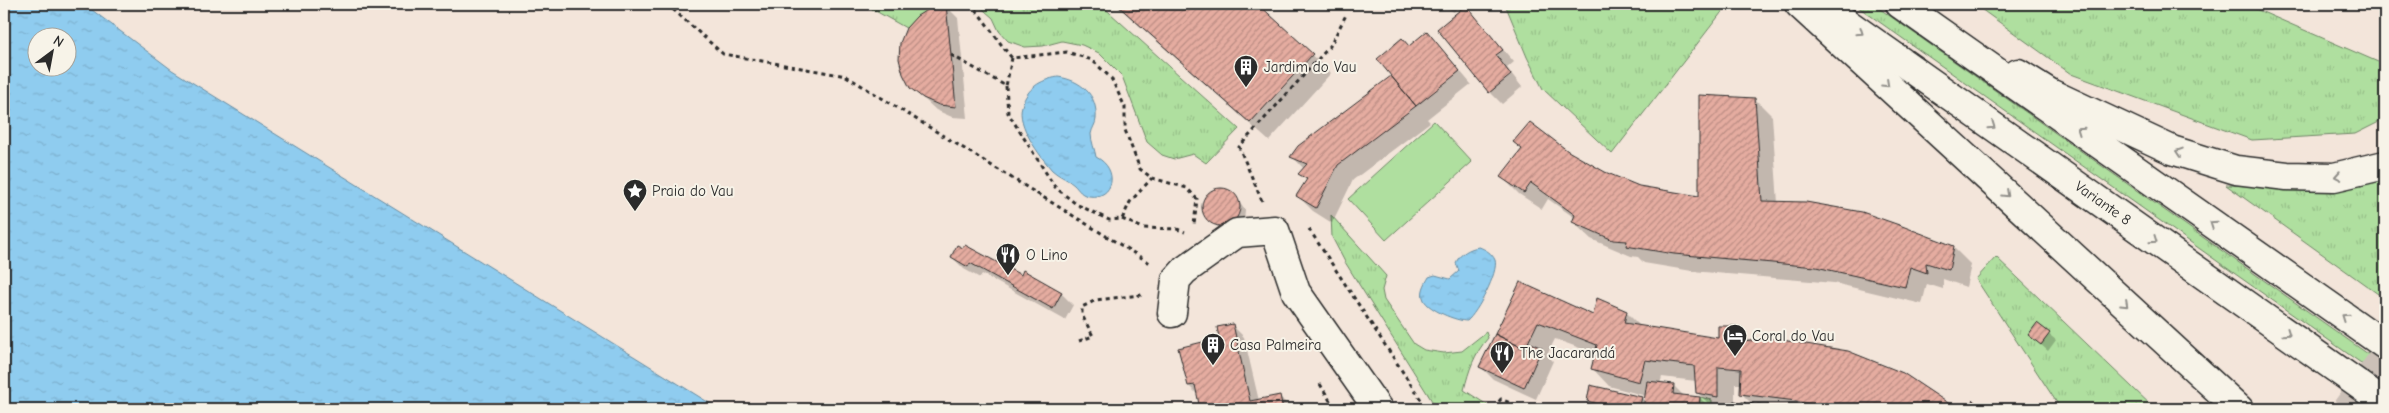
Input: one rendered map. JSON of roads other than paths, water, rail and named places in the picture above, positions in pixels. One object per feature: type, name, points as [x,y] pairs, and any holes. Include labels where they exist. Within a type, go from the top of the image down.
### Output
[{"type":"street","points":[[1799,4],[2239,409]]},
{"type":"street","name":"Variante 8","points":[[1820,4],[2385,403]]},
{"type":"street","points":[[1902,4],[2050,93],[2172,150],[2236,170],[2288,176],[2334,177],[2385,165]]},
{"type":"street","points":[[1902,4],[2385,346]]},
{"type":"street","points":[[1172,313],[1176,280],[1185,270],[1237,233],[1275,230],[1296,292],[1378,409]]},
{"type":"water","points":[[4,4],[84,4],[172,70],[719,409],[4,409]]},
{"type":"water","points":[[1058,77],[1074,81],[1080,85],[1094,102],[1096,119],[1091,134],[1092,143],[1096,157],[1104,162],[1111,176],[1109,189],[1097,196],[1084,195],[1072,183],[1052,170],[1030,140],[1022,122],[1022,106],[1027,94],[1045,80]]},
{"type":"water","points":[[1479,247],[1492,255],[1495,260],[1495,266],[1491,282],[1471,317],[1467,321],[1456,319],[1431,308],[1423,297],[1423,291],[1429,277],[1435,275],[1450,279],[1459,271],[1456,263],[1462,254]]},
{"type":"tunnel","points":[[2346,409],[2385,355]]},
{"type":"place","name":"Jardim do Vau","points":[[1246,88]]},
{"type":"place","name":"Praia do Vau","points":[[635,212]]},
{"type":"place","name":"O Lino","points":[[1008,276]]},
{"type":"place","name":"Coral do Vau","points":[[1735,357]]},
{"type":"place","name":"Casa Palmeira","points":[[1213,366]]},
{"type":"place","name":"The Jacarandá","points":[[1502,374]]}]
